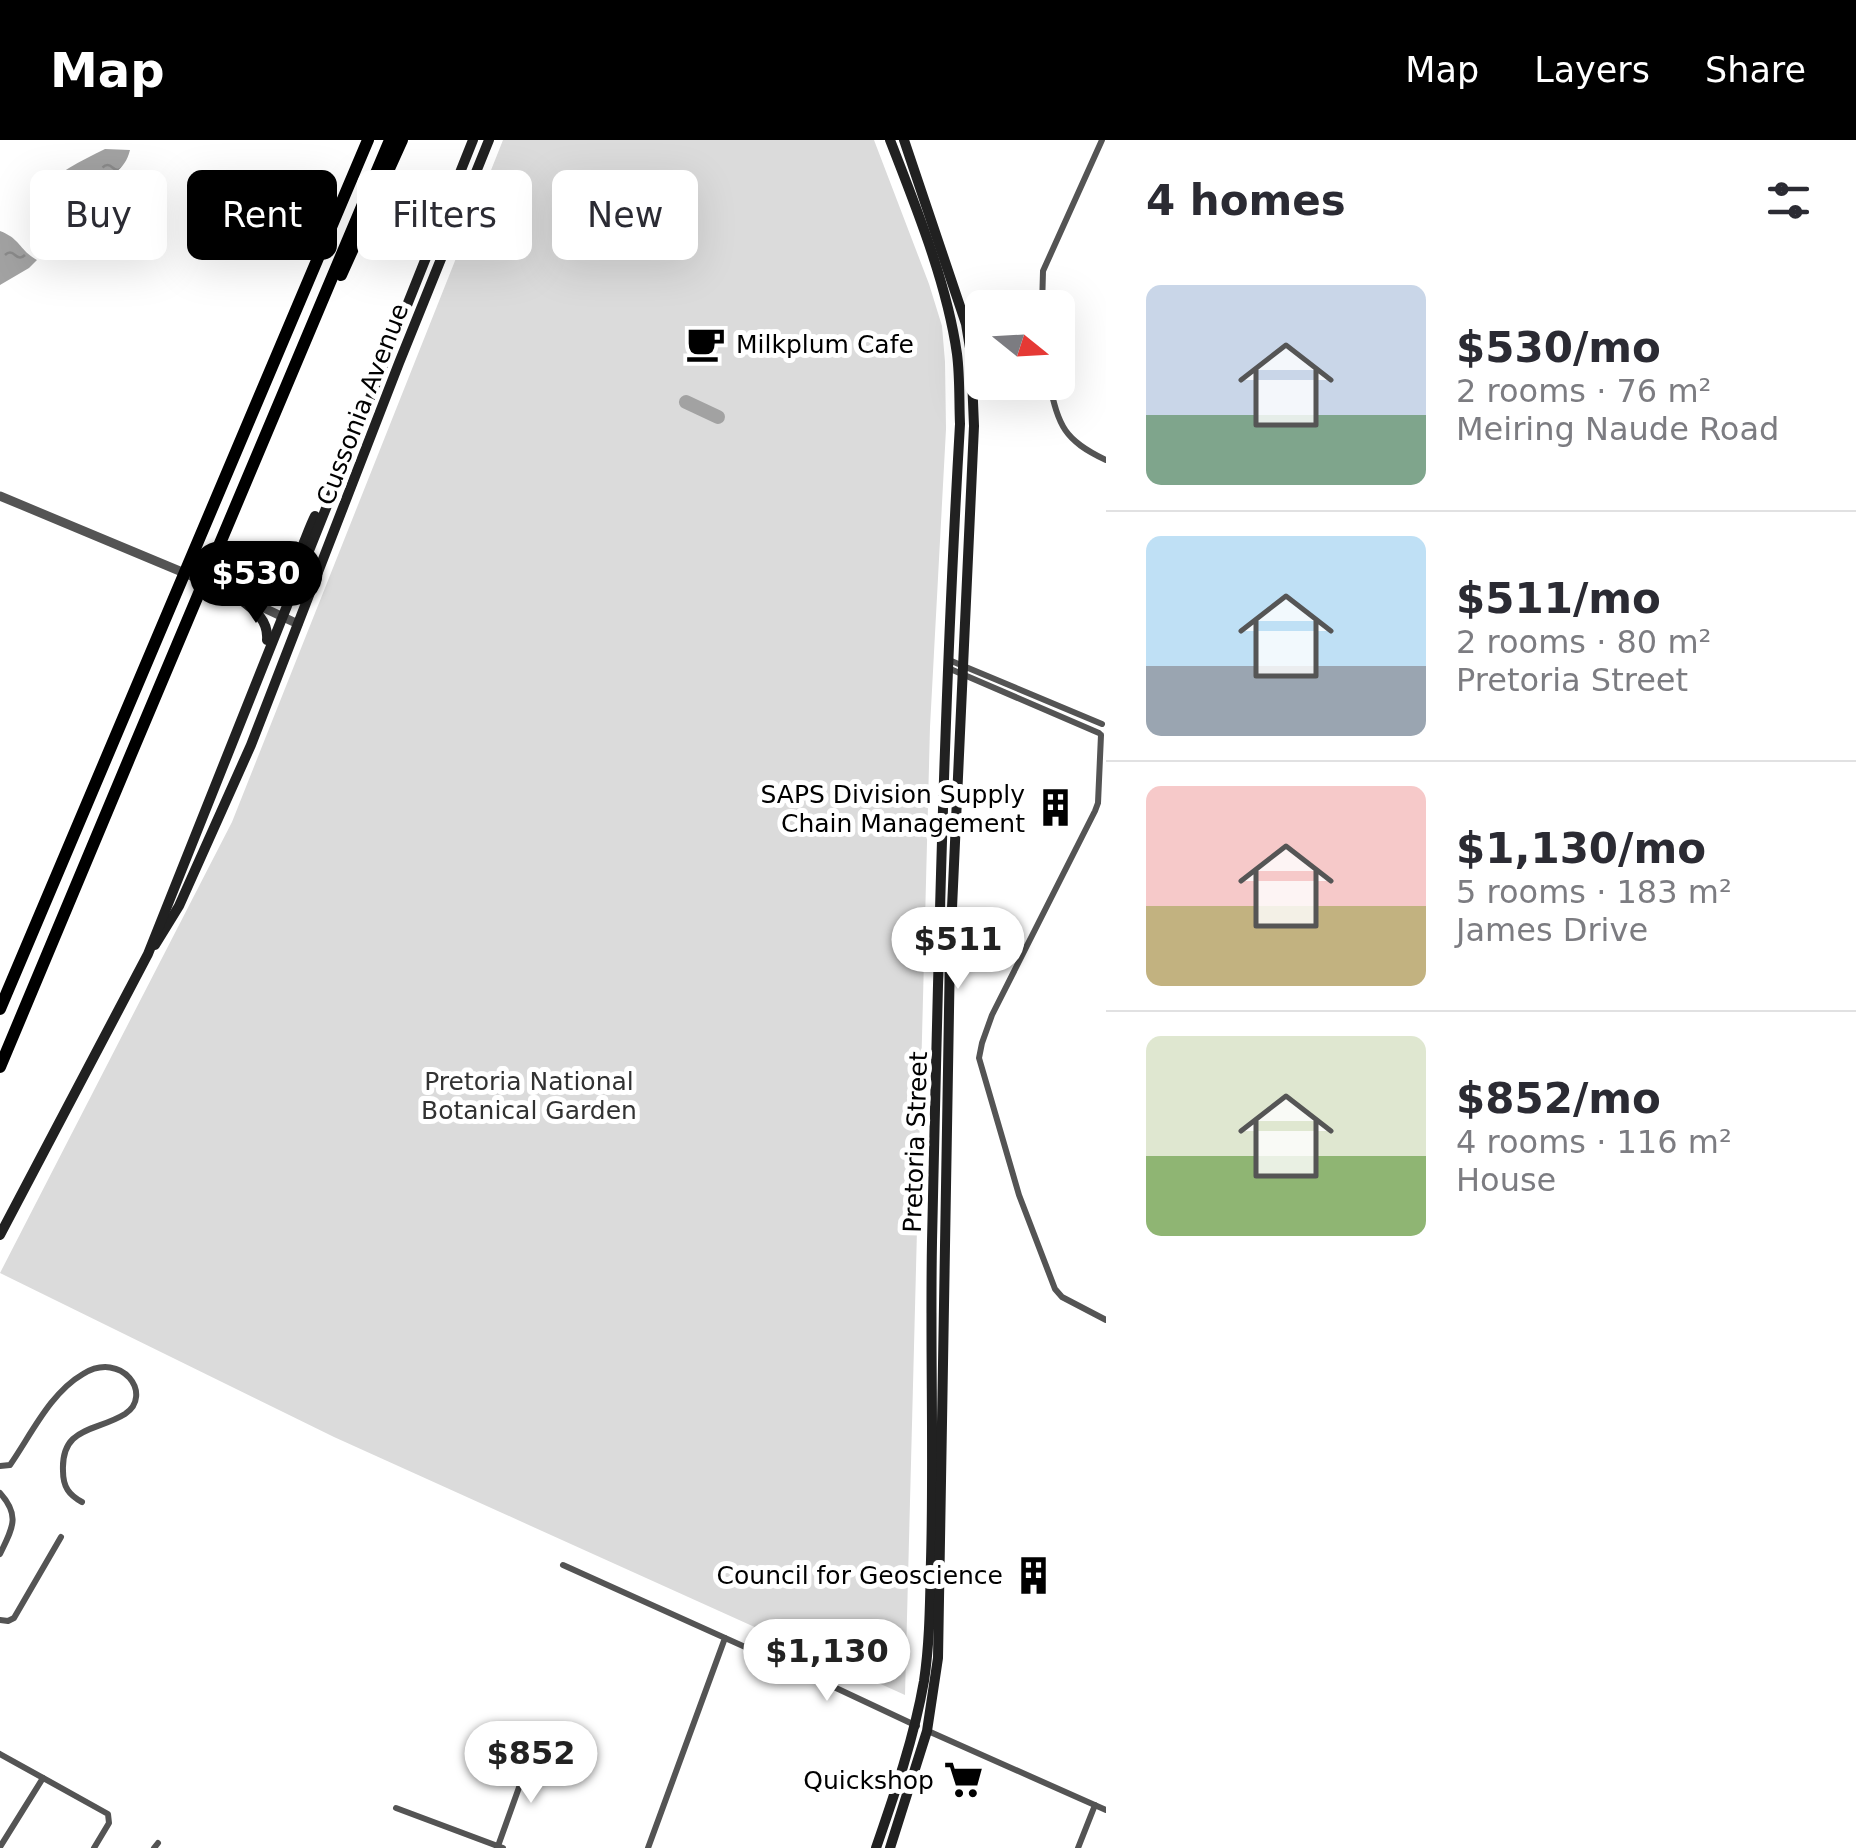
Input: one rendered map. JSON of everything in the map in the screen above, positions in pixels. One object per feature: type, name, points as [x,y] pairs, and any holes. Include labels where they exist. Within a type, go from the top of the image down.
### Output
[{"type":"highway","points":[[0,1009],[364,140]]},
{"type":"highway","points":[[0,1068],[390,140]]},
{"type":"highway","points":[[186,620],[220,556],[402,140]]},
{"type":"main road","name":"Cussonia Avenue","points":[[0,1236],[148,954],[473,140]]},
{"type":"main road","name":"Cussonia Avenue","points":[[148,954],[168,926],[251,744],[489,140]]},
{"type":"main road","name":"Pretoria Street","points":[[876,1848],[902,1772],[924,1679],[930,1590],[938,951],[960,424],[957,358],[942,289],[890,140]]},
{"type":"main road","name":"Pretoria Street","points":[[890,1848],[927,1731],[938,1658],[950,952],[974,426],[971,354],[954,285],[904,140]]},
{"type":"main road","points":[[230,592],[260,594],[281,584],[314,519],[326,505]]},
{"type":"main road","points":[[230,592],[260,616],[268,628],[258,675]]},
{"type":"street","points":[[1042,290],[1042,270],[1102,140]]},
{"type":"street","points":[[1054,400],[1062,427],[1082,449],[1106,460]]},
{"type":"street","points":[[0,496],[298,624]]},
{"type":"street","points":[[948,664],[1104,730],[1096,811],[992,1015],[979,1058],[1019,1195],[1055,1290],[1106,1320]]},
{"type":"street","points":[[0,1466],[13,1461],[73,1380],[93,1368],[118,1368],[132,1383],[132,1408],[80,1432],[64,1451],[64,1484],[82,1502]]},
{"type":"street","points":[[0,1493],[13,1515],[12,1529],[0,1554]]},
{"type":"street","points":[[0,1620],[14,1618],[61,1537]]},
{"type":"street","points":[[563,1566],[1106,1810]]},
{"type":"street","points":[[648,1848],[725,1638]]},
{"type":"street","points":[[0,1754],[108,1814],[110,1818],[94,1848]]},
{"type":"street","points":[[396,1808],[478,1844],[500,1847],[530,1754]]},
{"type":"street","points":[[0,1846],[43,1778]]},
{"type":"street","points":[[1078,1848],[1095,1805]]},
{"type":"green space","name":"Pretoria National Botanical Garden","points":[[503,140],[874,140],[942,326],[946,429],[930,727],[905,1695],[334,1437],[0,1273],[232,822],[455,260],[532,260],[532,170],[491,170]]},
{"type":"water","points":[[105,149],[130,150],[119,170],[66,170]]},
{"type":"water","points":[[0,231],[30,254],[30,260],[37,260],[0,285]]},
{"type":"waterway","points":[[686,402],[718,417]]},
{"type":"place","name":"Milkplum Cafe","points":[[706,344]]},
{"type":"place","name":"SAPS Division Supply Chain Management","points":[[1055,808]]},
{"type":"place","name":"Council for Geoscience","points":[[1033,1575]]},
{"type":"place","name":"Quickshop","points":[[964,1780]]}]
